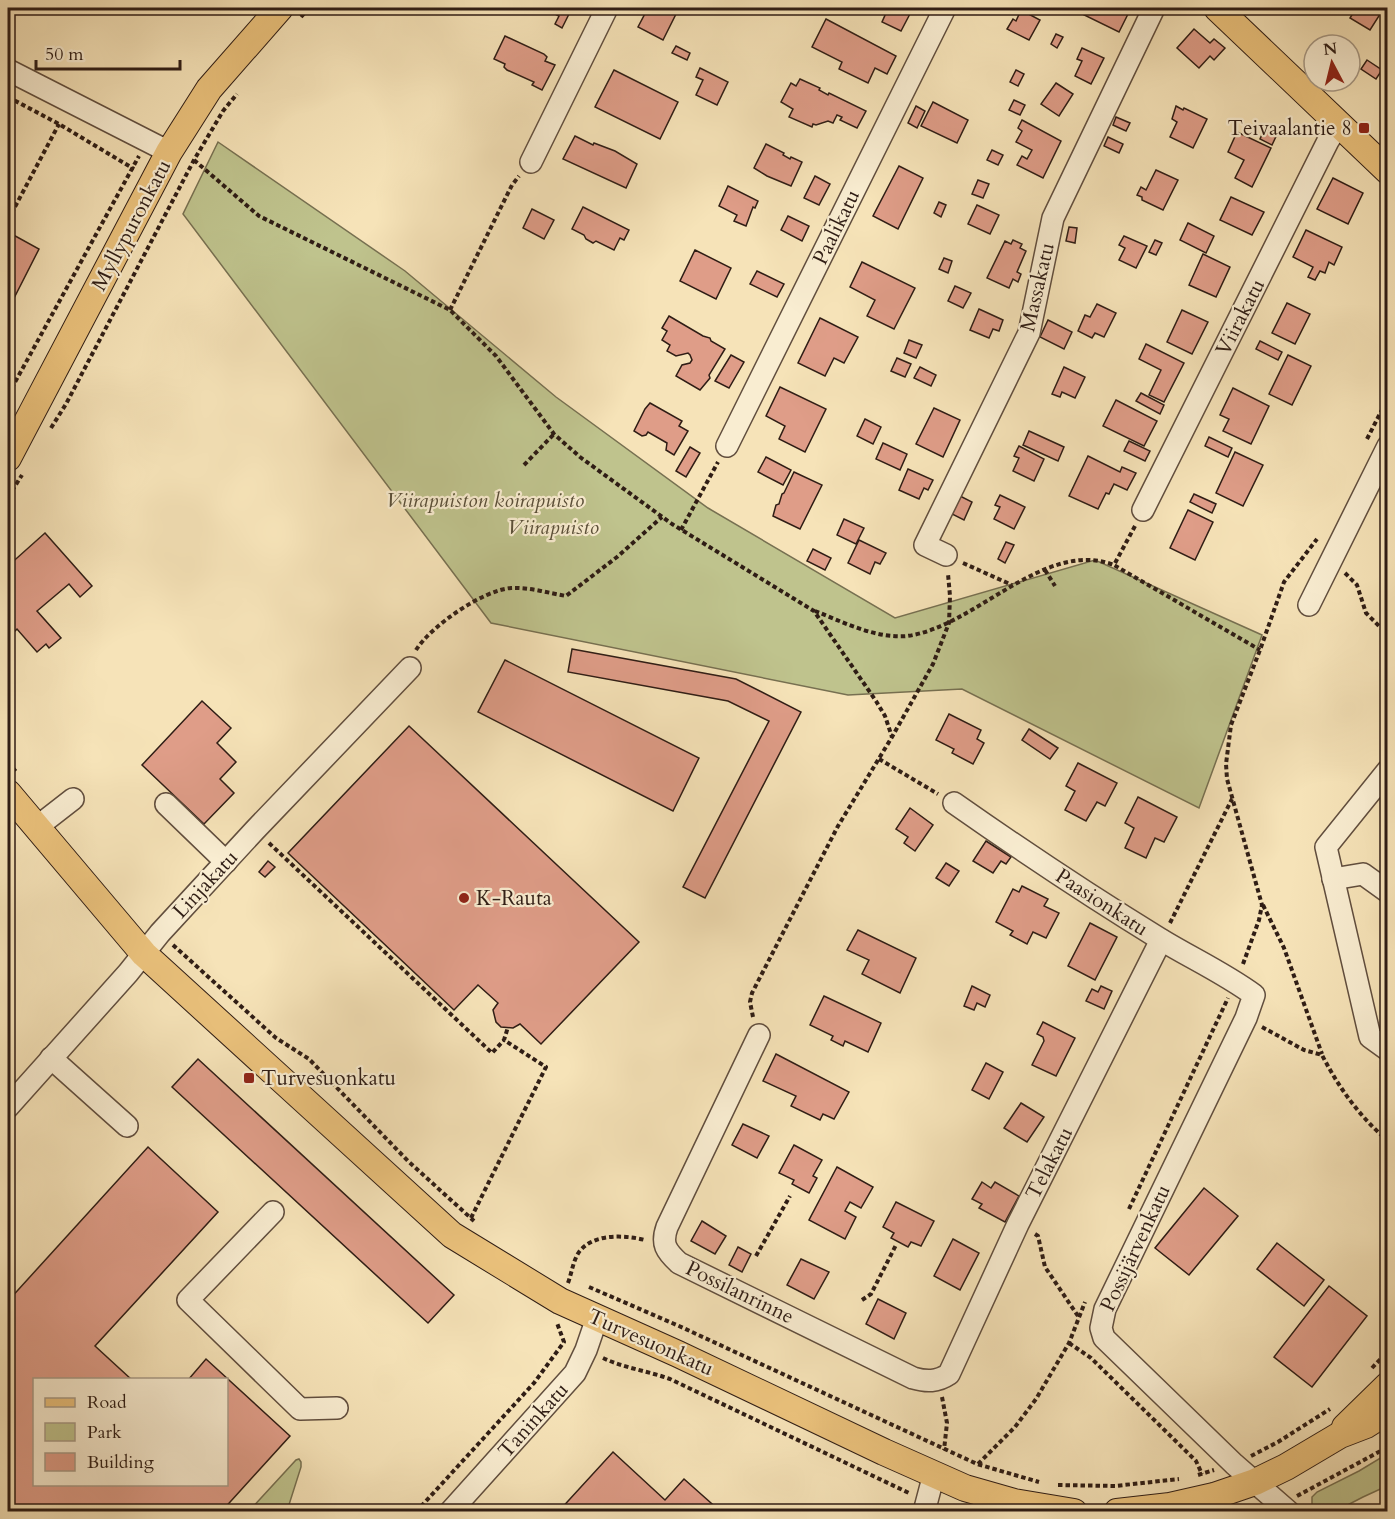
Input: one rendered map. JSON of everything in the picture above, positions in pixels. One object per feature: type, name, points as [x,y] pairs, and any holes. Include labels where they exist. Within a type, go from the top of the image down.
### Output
[{"type":"main road","points":[[1217,8],[1388,171]]},
{"type":"main road","name":"Myllypuronkatu","points":[[16,464],[169,152],[209,89],[287,16]]},
{"type":"main road","name":"Turvesuonkatu","points":[[8,793],[144,954],[452,1235],[560,1301],[965,1488],[1014,1502],[1074,1512]]},
{"type":"main road","points":[[1340,1434],[1355,1415],[1388,1385]]},
{"type":"main road","points":[[1117,1512],[1170,1506],[1214,1496],[1255,1482],[1286,1467],[1340,1434],[1366,1425],[1388,1411]]},
{"type":"street","points":[[531,162],[607,8]]},
{"type":"street","name":"Paalikatu","points":[[727,447],[945,8]]},
{"type":"street","name":"Massakatu","points":[[946,555],[925,544],[1029,333],[1053,218],[1154,8]]},
{"type":"street","points":[[8,70],[169,152]]},
{"type":"street","name":"Viirakatu","points":[[1143,510],[1324,149],[1339,124]]},
{"type":"street","points":[[1310,605],[1388,446]]},
{"type":"street","name":"Linjakatu","points":[[8,1107],[160,933],[410,668]]},
{"type":"street","points":[[1388,770],[1326,847],[1370,1037],[1388,1050]]},
{"type":"street","points":[[37,827],[73,799]]},
{"type":"street","name":"Paasionkatu","points":[[954,802],[1019,848],[1161,940],[1235,981],[1254,995]]},
{"type":"street","points":[[166,804],[226,862]]},
{"type":"street","points":[[1333,879],[1363,874],[1388,892]]},
{"type":"street","name":"Telakatu","points":[[934,1381],[949,1374],[1018,1224],[1161,940]]},
{"type":"street","name":"Possijärvenkatu","points":[[1254,995],[1246,1018],[1105,1309],[1101,1328],[1104,1338],[1285,1508]]},
{"type":"street","name":"Possilanrinne","points":[[759,1035],[667,1227],[663,1237],[666,1248],[679,1263],[913,1378],[934,1381]]},
{"type":"street","points":[[51,1058],[127,1126]]},
{"type":"street","points":[[273,1212],[188,1300],[300,1409],[337,1408]]},
{"type":"street","name":"Taninkatu","points":[[450,1512],[575,1373],[597,1318]]},
{"type":"street","points":[[926,1507],[934,1474]]},
{"type":"path","points":[[287,16],[309,8]]},
{"type":"path","points":[[48,432],[66,404],[194,160],[223,111],[238,93]]},
{"type":"path","points":[[8,97],[177,192]]},
{"type":"path","points":[[8,220],[59,124]]},
{"type":"path","points":[[194,160],[259,216],[450,310],[496,356],[554,434],[598,471],[681,530],[814,611],[861,629],[906,636],[932,630],[963,617],[1012,585],[1060,564],[1080,560],[1104,561],[1260,650]]},
{"type":"path","points":[[450,310],[512,185],[531,162]]},
{"type":"path","points":[[524,465],[554,434]]},
{"type":"path","points":[[681,530],[727,447]]},
{"type":"path","points":[[8,497],[16,464]]},
{"type":"path","points":[[1114,565],[1143,510]]},
{"type":"path","points":[[410,668],[417,648],[433,632],[470,604],[499,590],[514,588],[566,596],[617,557],[662,517]]},
{"type":"path","points":[[946,555],[1012,585]]},
{"type":"path","points":[[759,1035],[750,1002],[752,993],[838,826],[933,664],[949,623],[950,596],[946,555]]},
{"type":"path","points":[[1331,561],[1357,585],[1366,613],[1388,635]]},
{"type":"path","points":[[1045,570],[1055,586]]},
{"type":"path","points":[[814,611],[876,701],[885,716],[892,737]]},
{"type":"path","points":[[879,759],[954,802]]},
{"type":"path","points":[[1161,940],[1232,798]]},
{"type":"path","points":[[255,830],[492,1053],[504,1040],[508,1027]]},
{"type":"path","points":[[1262,905],[1284,948],[1322,1055],[1347,1098],[1388,1142]]},
{"type":"path","points":[[1225,1005],[1304,1050],[1322,1055]]},
{"type":"path","points":[[471,1218],[546,1067],[504,1040]]},
{"type":"path","points":[[756,1256],[790,1196]]},
{"type":"path","points":[[1018,1224],[1038,1236],[1045,1267],[1078,1317]]},
{"type":"path","points":[[666,1248],[643,1239],[622,1236],[586,1244],[579,1252],[556,1312],[557,1323],[564,1342],[615,1364],[670,1379],[926,1507]]},
{"type":"path","points":[[862,1300],[871,1293],[897,1245]]},
{"type":"path","points":[[416,1512],[534,1383],[564,1342]]},
{"type":"path","points":[[1070,1343],[1090,1358],[1196,1461],[1214,1496]]},
{"type":"path","points":[[934,1381],[947,1414],[944,1450]]},
{"type":"path","points":[[1285,1508],[1388,1447]]},
{"type":"green space","name":"Viirapuisto","points":[[218,142],[405,271],[556,397],[708,508],[895,618],[1095,560],[1262,635],[1199,808],[962,689],[848,695],[491,623],[183,214]]},
{"type":"green space","points":[[1387,1454],[1387,1486],[1336,1511],[1316,1511],[1312,1504],[1312,1497],[1317,1492]]},
{"type":"green space","points":[[299,1459],[301,1467],[287,1511],[249,1511],[296,1460]]},
{"type":"building","points":[[541,8],[564,8],[570,12],[562,28],[555,24],[559,16]]},
{"type":"building","points":[[648,8],[669,8],[677,12],[663,40],[638,27]]},
{"type":"building","points":[[884,8],[912,10],[901,31],[882,22],[886,13],[882,11]]},
{"type":"building","points":[[1078,8],[1131,8],[1119,32],[1076,11]]},
{"type":"building","points":[[1356,8],[1384,8],[1370,30],[1350,18]]},
{"type":"building","points":[[1021,10],[1040,20],[1029,40],[1007,29],[1013,19],[1016,21]]},
{"type":"building","points":[[826,19],[896,56],[887,74],[875,68],[868,83],[839,69],[842,62],[812,47]]},
{"type":"building","points":[[1194,29],[1210,43],[1214,39],[1225,48],[1214,60],[1210,56],[1199,68],[1177,48]]},
{"type":"building","points":[[1056,34],[1063,37],[1057,48],[1051,44]]},
{"type":"building","points":[[505,36],[544,54],[547,57],[545,61],[555,65],[542,90],[532,85],[534,82],[507,70],[504,67],[505,64],[494,59]]},
{"type":"building","points":[[676,46],[690,53],[687,60],[672,53]]},
{"type":"building","points":[[1082,48],[1104,58],[1091,84],[1075,76],[1082,61],[1077,59]]},
{"type":"building","points":[[1367,60],[1382,70],[1376,79],[1362,68]]},
{"type":"building","points":[[700,68],[728,82],[717,105],[696,95],[703,80],[696,77]]},
{"type":"building","points":[[614,70],[678,102],[660,139],[595,107]]},
{"type":"building","points":[[1016,70],[1024,74],[1018,86],[1010,82]]},
{"type":"building","points":[[800,79],[820,88],[819,90],[828,95],[829,93],[866,111],[857,128],[840,120],[842,117],[837,115],[833,123],[828,121],[813,124],[812,127],[789,117],[793,109],[781,102],[791,83],[796,86]]},
{"type":"building","points":[[1056,83],[1073,94],[1059,116],[1041,104]]},
{"type":"building","points":[[1014,100],[1025,105],[1020,115],[1009,110]]},
{"type":"building","points":[[933,102],[968,120],[957,143],[921,126]]},
{"type":"building","points":[[916,106],[925,111],[917,128],[908,123]]},
{"type":"building","points":[[1176,106],[1207,119],[1193,148],[1170,137],[1177,122],[1172,119]]},
{"type":"building","points":[[1116,117],[1130,123],[1126,131],[1113,125]]},
{"type":"building","points":[[1022,120],[1061,141],[1043,178],[1017,165],[1022,156],[1027,159],[1032,150],[1016,142],[1022,131],[1018,128]]},
{"type":"building","points":[[1267,124],[1279,130],[1272,145],[1260,139]]},
{"type":"building","points":[[1237,132],[1271,148],[1252,187],[1235,178],[1244,160],[1228,152]]},
{"type":"building","points":[[575,136],[593,145],[594,143],[615,151],[637,164],[626,188],[563,159]]},
{"type":"building","points":[[1108,137],[1123,144],[1119,153],[1104,146]]},
{"type":"building","points":[[766,144],[784,153],[783,155],[790,159],[791,157],[802,162],[791,186],[754,168]]},
{"type":"building","points":[[992,150],[1003,155],[998,165],[987,160]]},
{"type":"building","points":[[899,166],[923,178],[898,229],[873,216]]},
{"type":"building","points":[[1156,170],[1178,180],[1163,210],[1142,200],[1142,197],[1137,195],[1141,187],[1146,190]]},
{"type":"building","points":[[815,176],[830,184],[819,205],[804,198]]},
{"type":"building","points":[[1333,178],[1363,193],[1348,224],[1317,209]]},
{"type":"building","points":[[978,180],[989,184],[983,198],[972,194]]},
{"type":"building","points":[[728,186],[758,201],[755,208],[753,207],[746,226],[734,221],[737,215],[719,206]]},
{"type":"building","points":[[1231,197],[1264,212],[1252,235],[1220,220]]},
{"type":"building","points":[[939,202],[946,205],[941,217],[934,213]]},
{"type":"building","points":[[977,205],[999,215],[990,234],[968,224]]},
{"type":"building","points":[[583,207],[629,230],[624,240],[620,238],[614,250],[596,241],[593,243],[572,229]]},
{"type":"building","points":[[532,209],[554,220],[544,239],[523,228]]},
{"type":"building","points":[[788,216],[809,226],[802,241],[781,230]]},
{"type":"building","points":[[1188,223],[1214,236],[1206,253],[1180,240]]},
{"type":"building","points":[[1069,227],[1077,228],[1075,243],[1066,241]]},
{"type":"building","points":[[1306,230],[1342,247],[1334,265],[1329,262],[1325,273],[1320,271],[1315,280],[1308,277],[1313,267],[1293,257]]},
{"type":"building","points":[[8,232],[39,249],[8,310]]},
{"type":"building","points":[[1124,236],[1147,246],[1136,268],[1119,260],[1125,248],[1119,245]]},
{"type":"building","points":[[1013,240],[1022,244],[1020,248],[1026,251],[1017,272],[1021,274],[1018,282],[1013,279],[1009,288],[987,278],[1005,241],[1011,244]]},
{"type":"building","points":[[1155,240],[1162,243],[1156,255],[1149,252]]},
{"type":"building","points":[[695,250],[731,268],[716,299],[680,281]]},
{"type":"building","points":[[1203,254],[1230,267],[1216,297],[1189,285]]},
{"type":"building","points":[[944,258],[952,261],[948,273],[939,269]]},
{"type":"building","points":[[862,262],[915,288],[894,329],[867,316],[875,300],[850,287]]},
{"type":"building","points":[[757,271],[784,284],[777,297],[750,284]]},
{"type":"building","points":[[955,286],[971,293],[963,308],[948,301]]},
{"type":"building","points":[[1287,303],[1310,314],[1295,344],[1272,333]]},
{"type":"building","points":[[1097,304],[1116,313],[1104,337],[1095,333],[1092,338],[1078,331],[1085,315],[1090,317]]},
{"type":"building","points":[[979,309],[1003,320],[999,331],[993,329],[989,338],[970,330]]},
{"type":"building","points":[[1182,310],[1208,322],[1192,354],[1167,342]]},
{"type":"building","points":[[669,316],[710,338],[711,341],[725,349],[709,375],[710,378],[700,390],[676,376],[682,365],[692,360],[688,353],[676,356],[667,351],[670,345],[662,340],[667,331],[662,328]]},
{"type":"building","points":[[820,318],[858,337],[844,363],[834,358],[825,376],[798,363]]},
{"type":"building","points":[[1048,320],[1072,332],[1064,349],[1040,337]]},
{"type":"building","points":[[909,340],[922,345],[916,358],[904,353]]},
{"type":"building","points":[[1260,341],[1282,352],[1278,360],[1256,349]]},
{"type":"building","points":[[1146,344],[1184,363],[1164,402],[1149,395],[1161,370],[1139,359]]},
{"type":"building","points":[[731,355],[744,362],[729,388],[715,381]]},
{"type":"building","points":[[1288,355],[1311,366],[1292,405],[1269,394]]},
{"type":"building","points":[[897,358],[911,364],[905,377],[891,371]]},
{"type":"building","points":[[920,367],[936,375],[931,386],[914,378]]},
{"type":"building","points":[[1064,367],[1085,377],[1075,398],[1062,392],[1060,397],[1052,394]]},
{"type":"building","points":[[780,387],[826,409],[805,452],[779,439],[785,426],[766,416]]},
{"type":"building","points":[[1233,388],[1269,406],[1251,444],[1223,431],[1229,419],[1220,415]]},
{"type":"building","points":[[1141,393],[1164,405],[1160,414],[1136,401]]},
{"type":"building","points":[[1116,400],[1157,421],[1144,446],[1103,426]]},
{"type":"building","points":[[650,403],[682,421],[679,426],[688,431],[674,455],[666,450],[667,443],[648,432],[642,436],[634,431]]},
{"type":"building","points":[[934,408],[960,420],[943,457],[916,444]]},
{"type":"building","points":[[865,419],[881,427],[873,444],[857,436]]},
{"type":"building","points":[[1029,431],[1064,447],[1058,461],[1023,445]]},
{"type":"building","points":[[1209,437],[1232,448],[1228,457],[1205,446]]},
{"type":"building","points":[[1129,441],[1150,451],[1145,461],[1124,451]]},
{"type":"building","points":[[883,443],[907,454],[900,470],[876,459]]},
{"type":"building","points":[[1019,446],[1044,459],[1034,481],[1013,471],[1019,458],[1014,456]]},
{"type":"building","points":[[690,447],[700,453],[686,477],[676,471]]},
{"type":"building","points":[[1235,452],[1263,465],[1243,506],[1216,493]]},
{"type":"building","points":[[1088,456],[1120,472],[1122,467],[1136,473],[1127,490],[1114,484],[1109,494],[1106,493],[1098,509],[1069,496]]},
{"type":"building","points":[[766,457],[791,470],[783,485],[758,472]]},
{"type":"building","points":[[908,469],[933,480],[928,490],[924,488],[919,499],[899,490]]},
{"type":"building","points":[[794,472],[822,485],[800,529],[773,516],[776,505],[779,504]]},
{"type":"building","points":[[1194,494],[1216,504],[1212,513],[1190,502]]},
{"type":"building","points":[[1000,495],[1025,507],[1014,529],[994,519],[1000,507],[995,505]]},
{"type":"building","points":[[960,496],[972,502],[964,520],[952,514]]},
{"type":"building","points":[[1188,510],[1213,522],[1195,560],[1170,548]]},
{"type":"building","points":[[844,519],[864,528],[856,544],[837,535]]},
{"type":"building","points":[[45,533],[92,586],[80,597],[69,584],[37,611],[61,638],[49,648],[46,644],[37,652],[17,629],[8,638],[8,566]]},
{"type":"building","points":[[859,540],[886,553],[880,564],[875,562],[870,574],[848,563]]},
{"type":"building","points":[[1006,542],[1014,545],[1005,563],[998,559]]},
{"type":"building","points":[[813,549],[831,558],[825,570],[807,561]]},
{"type":"building","points":[[572,649],[736,679],[801,712],[705,898],[683,887],[769,721],[728,701],[568,672]]},
{"type":"building","points":[[505,660],[699,758],[673,811],[478,712]]},
{"type":"building","points":[[202,701],[231,728],[217,743],[236,762],[220,779],[234,793],[204,824],[142,765]]},
{"type":"building","points":[[949,714],[981,730],[977,739],[984,743],[973,764],[952,753],[954,749],[936,740]]},
{"type":"building","name":"K-Rauta","points":[[409,726],[639,942],[541,1044],[520,1024],[513,1028],[501,1027],[496,1022],[493,1010],[498,1003],[478,985],[454,1010],[288,853]]},
{"type":"building","points":[[1029,729],[1058,748],[1050,759],[1022,740]]},
{"type":"building","points":[[1078,763],[1117,783],[1105,806],[1097,802],[1086,821],[1065,810],[1075,791],[1066,786]]},
{"type":"building","points":[[1138,797],[1177,817],[1164,842],[1155,838],[1146,858],[1125,848],[1134,828],[1125,823]]},
{"type":"building","points":[[910,808],[933,825],[915,851],[904,843],[908,837],[896,829]]},
{"type":"building","points":[[986,841],[1011,857],[1006,864],[1001,861],[993,873],[973,861]]},
{"type":"building","points":[[268,861],[275,867],[265,877],[259,872]]},
{"type":"building","points":[[946,863],[959,871],[949,886],[936,878]]},
{"type":"building","points":[[1022,886],[1048,899],[1044,906],[1059,913],[1046,938],[1033,932],[1027,944],[1010,935],[1013,931],[996,922],[1013,889],[1019,892]]},
{"type":"building","points":[[1090,923],[1117,937],[1095,980],[1068,966]]},
{"type":"building","points":[[858,930],[916,958],[900,993],[862,974],[869,960],[847,950]]},
{"type":"building","points":[[972,986],[990,995],[985,1007],[977,1003],[974,1010],[964,1006]]},
{"type":"building","points":[[1101,986],[1112,991],[1104,1009],[1086,1001],[1092,989],[1098,992]]},
{"type":"building","points":[[824,996],[881,1023],[868,1052],[845,1041],[843,1046],[831,1040],[833,1036],[810,1025]]},
{"type":"building","points":[[1043,1022],[1075,1038],[1056,1076],[1032,1065],[1044,1041],[1043,1037],[1037,1034]]},
{"type":"building","points":[[776,1054],[849,1092],[834,1119],[823,1114],[820,1120],[791,1106],[796,1096],[763,1081]]},
{"type":"building","points":[[198,1059],[454,1295],[428,1323],[172,1087]]},
{"type":"building","points":[[986,1063],[1003,1072],[989,1099],[972,1090]]},
{"type":"building","points":[[1021,1103],[1044,1117],[1027,1142],[1004,1128]]},
{"type":"building","points":[[743,1124],[769,1136],[757,1158],[732,1145]]},
{"type":"building","points":[[794,1145],[822,1160],[813,1176],[817,1178],[809,1193],[792,1184],[794,1180],[779,1173]]},
{"type":"building","points":[[148,1147],[218,1212],[95,1346],[130,1378],[33,1378],[33,1486],[228,1486],[228,1379],[290,1436],[221,1512],[20,1512],[8,1500],[8,1301]]},
{"type":"building","points":[[837,1167],[873,1187],[861,1208],[850,1202],[845,1211],[856,1217],[845,1239],[809,1220]]},
{"type":"building","points":[[982,1182],[991,1188],[995,1182],[1019,1196],[1005,1222],[979,1208],[982,1204],[972,1199]]},
{"type":"building","points":[[1204,1188],[1238,1216],[1189,1275],[1155,1248]]},
{"type":"building","points":[[896,1202],[934,1221],[921,1246],[911,1242],[908,1247],[891,1238],[894,1233],[883,1227]]},
{"type":"building","points":[[702,1221],[726,1236],[715,1254],[691,1241]]},
{"type":"building","points":[[953,1239],[979,1253],[960,1290],[934,1276]]},
{"type":"building","points":[[1277,1243],[1324,1280],[1304,1306],[1257,1269]]},
{"type":"building","points":[[738,1247],[751,1254],[742,1272],[729,1265]]},
{"type":"building","points":[[801,1259],[829,1272],[814,1299],[787,1285]]},
{"type":"building","points":[[1329,1286],[1367,1316],[1312,1387],[1274,1357]]},
{"type":"building","points":[[878,1299],[906,1313],[894,1339],[866,1324]]},
{"type":"building","points":[[206,1359],[227,1378],[190,1378]]},
{"type":"building","points":[[613,1452],[665,1500],[684,1479],[720,1511],[558,1512]]},
{"type":"place","name":"Teivaalantie 8","points":[[1364,128]]},
{"type":"place","name":"K-Rauta","points":[[464,898]]},
{"type":"place","name":"Turvesuonkatu","points":[[249,1078]]},
{"type":"park label","name":"Viirapuiston koirapuisto","points":[[485,500]]}]
